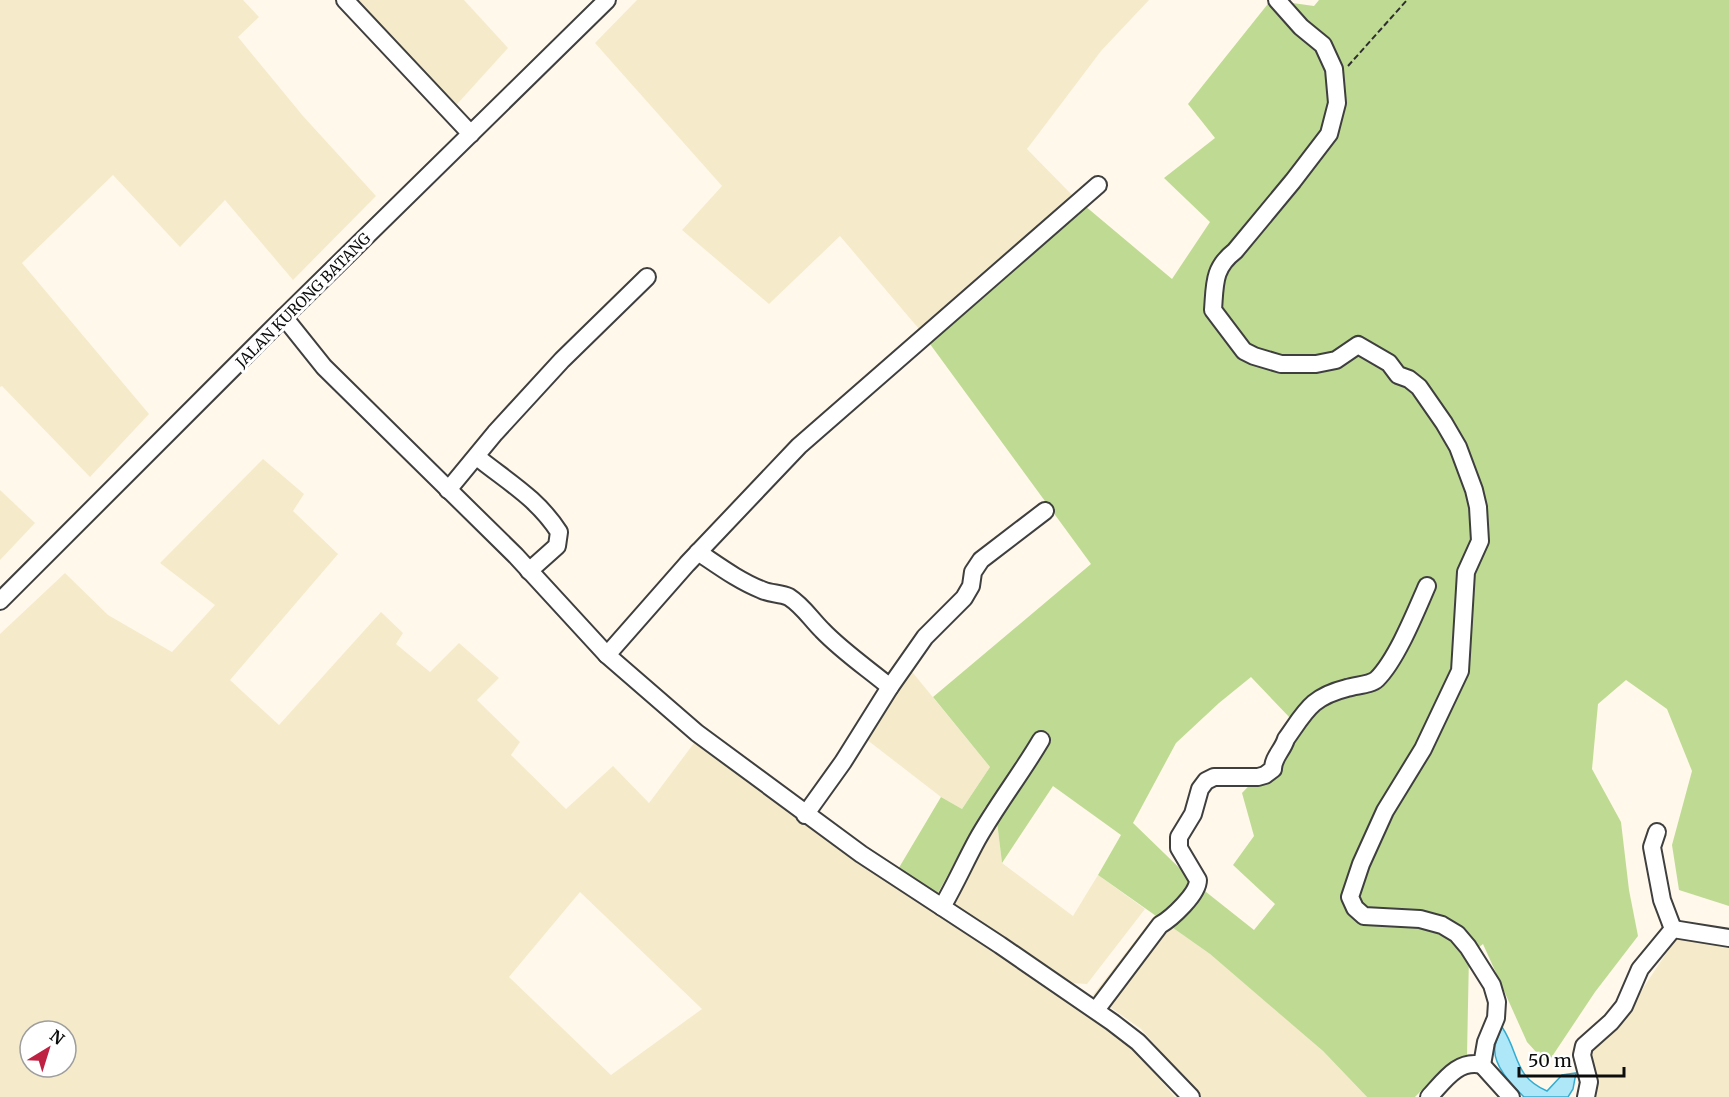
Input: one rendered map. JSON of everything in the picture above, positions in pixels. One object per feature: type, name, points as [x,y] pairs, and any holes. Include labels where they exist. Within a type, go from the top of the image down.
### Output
[{"type":"street","points":[[345,0],[471,134]]},
{"type":"street","name":"JALAN KURONG BATANG","points":[[0,601],[284,317],[607,0]]},
{"type":"street","points":[[1277,0],[1301,27],[1323,45],[1332,63],[1336,79],[1337,103],[1329,134],[1235,251],[1224,260],[1217,273],[1213,310],[1244,351],[1254,356],[1281,364],[1316,364],[1336,360],[1358,345],[1389,363],[1398,375],[1409,379],[1427,397],[1458,447],[1474,490],[1478,507],[1480,541],[1466,572],[1460,671],[1423,749],[1385,811],[1361,864],[1350,897],[1355,908],[1364,916],[1420,919],[1442,925],[1457,934],[1468,946],[1492,985],[1497,1002],[1496,1018],[1486,1042],[1482,1065]]},
{"type":"street","points":[[607,656],[698,552],[799,446],[1098,185]]},
{"type":"street","points":[[448,490],[477,458],[495,433],[562,360],[647,277]]},
{"type":"street","points":[[284,317],[324,367],[530,571],[607,656],[697,733],[805,815],[1138,1042],[1191,1097]]},
{"type":"street","points":[[477,458],[538,504],[559,532],[557,546],[530,571]]},
{"type":"street","points":[[805,815],[843,762],[890,687],[925,637],[964,598],[981,560],[1044,511]]},
{"type":"street","points":[[698,552],[739,579],[765,592],[786,596],[802,606],[827,635],[890,687]]},
{"type":"street","points":[[1095,1011],[1160,925],[1170,919],[1197,888],[1198,880],[1179,848],[1179,837],[1194,814],[1198,792],[1202,785],[1214,777],[1265,775],[1273,769],[1275,758],[1286,739],[1313,702],[1347,688],[1376,681],[1406,634],[1427,586]]},
{"type":"street","points":[[942,907],[959,879],[977,840],[1041,740]]},
{"type":"street","points":[[1657,832],[1652,847],[1662,900],[1672,929]]},
{"type":"street","points":[[1672,929],[1729,938]]},
{"type":"street","points":[[1586,1097],[1589,1082],[1582,1055],[1584,1046],[1611,1022],[1624,1006],[1640,969],[1672,929]]},
{"type":"street","points":[[1429,1097],[1449,1075],[1463,1065],[1472,1062],[1482,1065],[1511,1097]]},
{"type":"path","points":[[1336,79],[1407,0]]},
{"type":"shaded area","points":[[0,0],[243,0],[259,17],[238,37],[303,116],[376,196],[293,280],[225,200],[180,247],[113,175],[22,263],[149,414],[90,477],[2,386],[0,387]]},
{"type":"shaded area","points":[[341,0],[464,0],[508,48],[449,113]]},
{"type":"shaded area","points":[[637,0],[1149,0],[1101,51],[1027,149],[1072,195],[1028,242],[919,329],[840,236],[769,304],[682,230],[722,186],[595,43]]},
{"type":"shaded area","points":[[263,459],[304,494],[293,511],[338,554],[230,680],[279,725],[381,612],[403,633],[396,644],[430,672],[459,643],[499,678],[477,700],[520,742],[511,755],[566,809],[613,766],[649,803],[697,739],[854,861],[973,935],[1123,1036],[1175,1097],[0,1097],[0,634],[65,573],[108,615],[172,652],[215,605],[160,563]],"holes":[[[580,892],[702,1009],[611,1075],[509,977]]]},
{"type":"shaded area","points":[[0,490],[35,523],[0,560]]},
{"type":"shaded area","points":[[904,662],[990,767],[962,809],[941,797],[857,732]]},
{"type":"shaded area","points":[[995,804],[1002,863],[1073,916],[1098,875],[1145,909],[1087,984],[1071,983],[938,893],[985,807]]},
{"type":"shaded area","points":[[1155,915],[1210,954],[1275,1009],[1323,1051],[1367,1097],[1201,1097],[1141,1029],[1093,995]]},
{"type":"shaded area","points":[[1677,937],[1729,948],[1729,1097],[1588,1097],[1590,1059],[1594,1038],[1622,1020]]},
{"type":"green space","points":[[1271,0],[1314,6],[1319,0],[1729,0],[1729,906],[1679,890],[1672,845],[1692,771],[1667,709],[1626,680],[1598,704],[1592,769],[1621,822],[1629,890],[1638,936],[1595,992],[1547,1064],[1527,1042],[1483,944],[1469,955],[1467,1055],[1445,1068],[1415,1097],[1367,1097],[1323,1051],[1210,954],[1098,875],[1121,835],[1053,786],[1002,863],[995,805],[985,807],[938,893],[897,871],[941,797],[962,809],[990,767],[933,697],[1091,564],[919,329],[1028,242],[1072,195],[1172,279],[1210,222],[1164,178],[1215,138],[1188,104]],"holes":[[[1251,677],[1292,720],[1298,735],[1242,793],[1254,836],[1233,865],[1275,904],[1254,930],[1196,884],[1133,823],[1176,743]]]},
{"type":"water","points":[[1502,1027],[1518,1063],[1536,1085],[1547,1091],[1562,1075],[1576,1073],[1573,1089],[1568,1097],[1524,1097],[1514,1087],[1500,1067],[1495,1053]]}]
